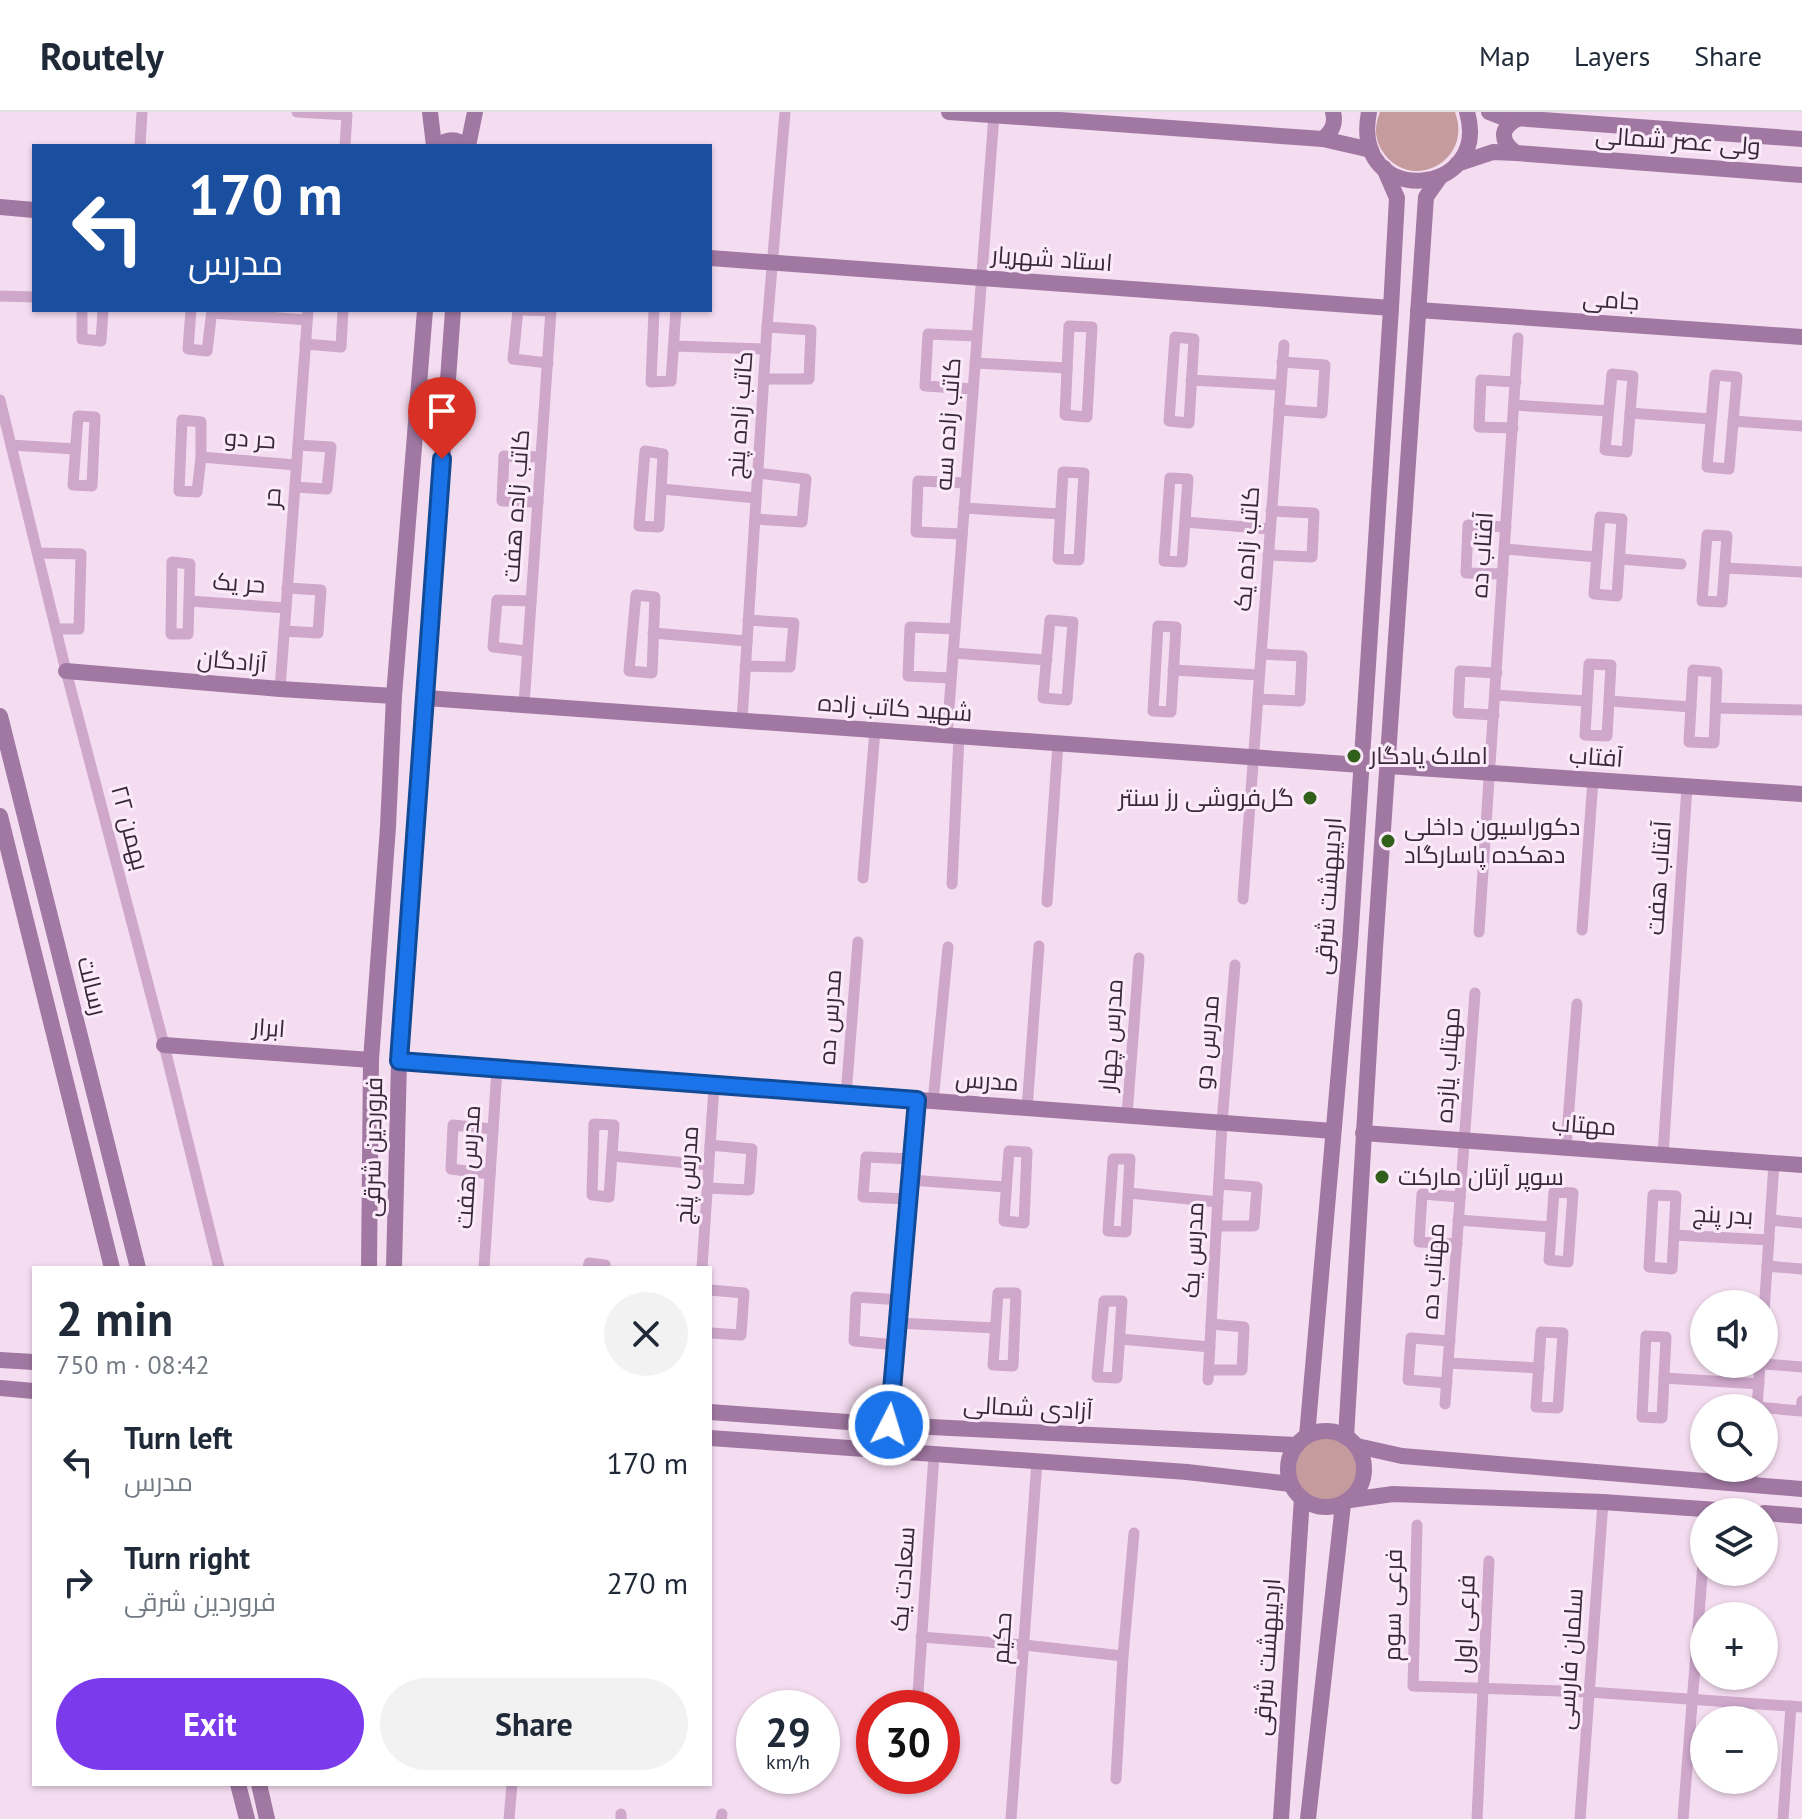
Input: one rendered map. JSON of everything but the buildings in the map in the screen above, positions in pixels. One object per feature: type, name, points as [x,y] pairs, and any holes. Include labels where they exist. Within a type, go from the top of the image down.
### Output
[{"type":"main road","points":[[430,112],[435,144]]},
{"type":"main road","points":[[467,144],[475,112]]},
{"type":"main road","points":[[949,112],[1323,139],[1371,150],[1366,128],[1369,112]]},
{"type":"main road","points":[[1323,139],[1331,133],[1335,123],[1333,112]]},
{"type":"main road","points":[[1384,168],[1396,177],[1411,181],[1440,177],[1453,169],[1463,157],[1468,144],[1470,129],[1467,112]]},
{"type":"main road","name":"ولی عصر شمالی","points":[[1489,112],[1502,117],[1802,139]]},
{"type":"main road","points":[[1516,153],[1507,146],[1504,134],[1508,124],[1519,118]]},
{"type":"main road","points":[[439,144],[454,140],[463,144]]},
{"type":"main road","name":"اردیبهشت شرقی","points":[[1302,1441],[1348,970],[1397,198],[1384,168],[1371,150]]},
{"type":"main road","name":"ولی عصر شمالی","points":[[1457,164],[1493,152],[1802,175]]},
{"type":"main road","name":"اردیبهشت شرقی","points":[[1352,1441],[1363,1133],[1424,219],[1426,197],[1440,177]]},
{"type":"main road","points":[[0,207],[32,210]]},
{"type":"main road","points":[[1396,214],[1412,208],[1420,212],[1424,219]]},
{"type":"main road","name":"استاد شهریار","points":[[712,258],[1391,308]]},
{"type":"main road","name":"جامی","points":[[1418,310],[1802,337]]},
{"type":"main road","name":"فروردین شرقی","points":[[369,1266],[371,1060],[394,696],[425,312]]},
{"type":"main road","name":"فروردین شرقی","points":[[394,1266],[399,1061],[453,312]]},
{"type":"main road","name":"آزادگان","points":[[66,671],[394,696]]},
{"type":"main road","name":"شهید کاتب زاده","points":[[426,698],[1361,765]]},
{"type":"main road","name":"رسالت","points":[[0,716],[138,1266]]},
{"type":"main road","name":"آفتاب","points":[[1388,766],[1802,794]]},
{"type":"main road","name":"رسالت","points":[[0,816],[112,1266]]},
{"type":"main road","points":[[1351,922],[1364,933],[1377,922]]},
{"type":"main road","points":[[1348,970],[1354,962],[1364,960],[1373,979]]},
{"type":"main road","name":"ابرار","points":[[164,1045],[371,1060]]},
{"type":"main road","name":"مدرس","points":[[399,1061],[1333,1131]]},
{"type":"main road","name":"مهتاب","points":[[1363,1133],[1802,1165]]},
{"type":"main road","points":[[0,1360],[32,1362]]},
{"type":"main road","points":[[0,1388],[32,1391]]},
{"type":"main road","name":"آزادی شمالی","points":[[712,1412],[889,1425],[1302,1441]]},
{"type":"main road","points":[[1690,1508],[1393,1494],[1322,1507],[1302,1498],[1291,1484],[1289,1464],[1302,1441],[1320,1432],[1334,1432],[1352,1441],[1402,1456],[1802,1489]]},
{"type":"main road","points":[[712,1438],[1187,1472],[1291,1484]]},
{"type":"main road","points":[[1308,1819],[1346,1502],[1357,1493],[1364,1474],[1361,1455],[1352,1441]]},
{"type":"main road","name":"اردیبهشت شرقی","points":[[1281,1819],[1302,1498]]},
{"type":"main road","points":[[1778,1514],[1802,1516]]},
{"type":"main road","points":[[239,1786],[247,1819]]},
{"type":"main road","points":[[259,1786],[267,1819]]},
{"type":"street","points":[[140,144],[142,112]]},
{"type":"street","points":[[297,112],[347,115],[345,144]]},
{"type":"street","name":"کاتب زاده پنج","points":[[742,721],[767,327],[785,112]]},
{"type":"street","name":"کاتب زاده سه","points":[[952,884],[951,678],[994,115]]},
{"type":"street","points":[[0,296],[32,297]]},
{"type":"street","points":[[82,312],[82,339],[101,341],[103,312]]},
{"type":"street","points":[[191,312],[188,349],[207,351],[212,312],[307,315]]},
{"type":"street","points":[[305,344],[341,347],[343,312]]},
{"type":"street","points":[[518,312],[513,359],[548,363]]},
{"type":"street","name":"کاتب زاده هفت","points":[[524,705],[551,312]]},
{"type":"street","points":[[654,312],[651,382],[671,381],[676,312]]},
{"type":"street","name":"حر","points":[[280,689],[307,315]]},
{"type":"street","points":[[1069,326],[1092,327],[1087,417],[1065,415],[1067,368],[1069,326]]},
{"type":"street","points":[[764,379],[809,379],[811,330],[767,327]]},
{"type":"street","points":[[973,389],[925,386],[928,334],[977,336]]},
{"type":"street","points":[[1175,337],[1194,339],[1191,380],[1189,423],[1169,421],[1175,337]]},
{"type":"street","name":"آفتاب ده","points":[[1479,932],[1518,338]]},
{"type":"street","name":"کاتب زاده یک","points":[[1243,899],[1284,345]]},
{"type":"street","points":[[674,346],[766,349]]},
{"type":"street","points":[[1279,410],[1322,413],[1325,365],[1282,362]]},
{"type":"street","points":[[975,363],[1067,368]]},
{"type":"street","points":[[1612,374],[1633,376],[1630,413],[1627,452],[1605,450],[1612,374]]},
{"type":"street","points":[[1715,375],[1737,377],[1733,421],[1729,469],[1707,467],[1715,375]]},
{"type":"street","points":[[1191,380],[1281,385]]},
{"type":"street","points":[[1513,428],[1479,427],[1481,380],[1516,382]]},
{"type":"street","name":"۲۲ بهمن","points":[[0,400],[219,1266]]},
{"type":"street","points":[[1514,405],[1608,411]]},
{"type":"street","points":[[1630,413],[1711,419]]},
{"type":"street","points":[[78,416],[95,417],[92,486],[73,485],[75,449],[78,416]]},
{"type":"street","points":[[182,420],[201,422],[201,457],[197,492],[179,491],[182,420]]},
{"type":"street","points":[[1733,421],[1802,426]]},
{"type":"street","points":[[11,445],[75,449]]},
{"type":"street","points":[[295,487],[327,489],[331,447],[298,445]]},
{"type":"street","points":[[645,451],[663,454],[662,489],[659,527],[639,526],[645,451]]},
{"type":"street","points":[[538,502],[502,501],[504,456],[541,457]]},
{"type":"street","name":"حر دو","points":[[201,457],[296,465]]},
{"type":"street","points":[[1063,472],[1084,473],[1079,560],[1058,559],[1060,514],[1063,472]]},
{"type":"street","points":[[755,519],[802,522],[806,479],[758,473]]},
{"type":"street","points":[[1170,478],[1188,479],[1185,522],[1182,562],[1164,561],[1170,478]]},
{"type":"street","points":[[962,534],[916,532],[918,481],[966,483]]},
{"type":"street","points":[[662,489],[756,498]]},
{"type":"street","points":[[964,508],[1060,514]]},
{"type":"street","points":[[1268,555],[1312,557],[1314,513],[1271,511]]},
{"type":"street","points":[[1600,517],[1622,519],[1620,559],[1617,596],[1594,594],[1600,517]]},
{"type":"street","points":[[1185,522],[1270,529]]},
{"type":"street","points":[[1503,574],[1466,573],[1468,525],[1506,527]]},
{"type":"street","points":[[1707,535],[1727,536],[1725,568],[1722,602],[1702,601],[1707,535]]},
{"type":"street","points":[[1505,549],[1597,557]]},
{"type":"street","points":[[38,553],[81,554],[79,629],[56,629]]},
{"type":"street","points":[[1620,559],[1681,564]]},
{"type":"street","points":[[172,562],[190,564],[190,601],[188,634],[171,634],[172,562]]},
{"type":"street","points":[[1725,568],[1802,572]]},
{"type":"street","points":[[284,631],[318,633],[321,590],[287,588]]},
{"type":"street","points":[[636,595],[655,597],[653,633],[652,673],[629,671],[636,595]]},
{"type":"street","points":[[527,651],[493,647],[497,600],[531,601]]},
{"type":"street","name":"حر یک","points":[[190,601],[286,608]]},
{"type":"street","points":[[745,666],[790,667],[794,623],[748,620]]},
{"type":"street","points":[[1050,620],[1073,622],[1067,700],[1043,698],[1047,660],[1050,620]]},
{"type":"street","points":[[1158,626],[1176,627],[1173,670],[1171,712],[1153,711],[1158,626]]},
{"type":"street","points":[[951,678],[908,676],[910,627],[955,629]]},
{"type":"street","points":[[653,633],[747,641]]},
{"type":"street","points":[[953,653],[1047,660]]},
{"type":"street","points":[[1258,699],[1300,701],[1302,656],[1261,654]]},
{"type":"street","points":[[1589,664],[1611,665],[1610,701],[1607,736],[1585,735],[1589,664]]},
{"type":"street","points":[[1173,670],[1259,675]]},
{"type":"street","points":[[1693,670],[1717,672],[1716,708],[1714,743],[1689,742],[1693,670]]},
{"type":"street","points":[[1494,715],[1458,713],[1460,671],[1497,673]]},
{"type":"street","points":[[1495,695],[1587,701]]},
{"type":"street","points":[[1610,701],[1691,707]]},
{"type":"street","points":[[1716,708],[1802,710]]},
{"type":"street","points":[[863,878],[875,730]]},
{"type":"street","points":[[1047,902],[1058,743]]},
{"type":"street","points":[[1582,930],[1593,780]]},
{"type":"street","name":"آفتاب هفت","points":[[1663,1155],[1687,786]]},
{"type":"street","name":"مدرس ده","points":[[846,1095],[858,942]]},
{"type":"street","points":[[1027,1109],[1039,946]]},
{"type":"street","points":[[889,1425],[912,1159],[925,1101],[948,947]]},
{"type":"street","name":"مدرس چهار","points":[[1127,1116],[1139,958]]},
{"type":"street","name":"مدرس دو","points":[[1222,1123],[1235,965]]},
{"type":"street","name":"مهتاب یازده","points":[[1464,1140],[1475,993]]},
{"type":"street","points":[[1566,1148],[1577,1004]]},
{"type":"street","name":"مدرس هفت","points":[[484,1266],[497,1069]]},
{"type":"street","name":"مدرس پنج","points":[[702,1266],[714,1086]]},
{"type":"street","name":"مدرس یک","points":[[1211,1324],[1244,1327],[1242,1370],[1208,1375],[1222,1123]]},
{"type":"street","points":[[594,1124],[614,1125],[612,1156],[609,1197],[592,1195],[594,1124]]},
{"type":"street","points":[[490,1174],[451,1169],[453,1125],[493,1129]]},
{"type":"street","name":"مهتاب ده","points":[[1445,1404],[1464,1140]]},
{"type":"street","points":[[708,1188],[749,1190],[752,1149],[710,1145]]},
{"type":"street","points":[[1009,1151],[1027,1152],[1024,1223],[1004,1221],[1006,1187],[1009,1151]]},
{"type":"street","points":[[612,1156],[709,1165]]},
{"type":"street","points":[[908,1199],[863,1197],[866,1157],[912,1159]]},
{"type":"street","points":[[1113,1159],[1130,1159],[1129,1193],[1126,1232],[1108,1231],[1113,1159]]},
{"type":"street","points":[[1765,1290],[1774,1163]]},
{"type":"street","points":[[910,1180],[1006,1187]]},
{"type":"street","points":[[1217,1226],[1254,1226],[1257,1187],[1219,1184]]},
{"type":"street","points":[[1554,1192],[1573,1193],[1568,1262],[1549,1260],[1551,1227],[1554,1192]]},
{"type":"street","points":[[1129,1193],[1218,1202]]},
{"type":"street","points":[[1457,1244],[1419,1242],[1422,1194],[1460,1197]]},
{"type":"street","points":[[1653,1195],[1676,1196],[1674,1235],[1672,1269],[1649,1267],[1653,1195]]},
{"type":"street","points":[[1458,1220],[1551,1227]]},
{"type":"street","points":[[1771,1220],[1802,1223]]},
{"type":"street","name":"بدر پنج","points":[[1674,1235],[1769,1240]]},
{"type":"street","points":[[588,1266],[589,1263],[605,1266]]},
{"type":"street","points":[[1767,1266],[1802,1269]]},
{"type":"street","points":[[712,1290],[744,1293],[741,1335],[712,1333]]},
{"type":"street","points":[[998,1293],[1016,1293],[1013,1366],[993,1365],[995,1328],[998,1293]]},
{"type":"street","points":[[896,1345],[854,1341],[856,1297],[900,1300]]},
{"type":"street","points":[[1104,1301],[1122,1301],[1120,1339],[1117,1378],[1097,1377],[1104,1301]]},
{"type":"street","points":[[898,1323],[995,1328]]},
{"type":"street","points":[[1541,1332],[1563,1333],[1558,1408],[1536,1407],[1539,1368],[1541,1332]]},
{"type":"street","points":[[1646,1336],[1666,1337],[1664,1378],[1662,1418],[1642,1417],[1646,1336]]},
{"type":"street","points":[[1447,1383],[1408,1380],[1411,1338],[1450,1341]]},
{"type":"street","points":[[1120,1339],[1210,1347]]},
{"type":"street","points":[[1448,1363],[1539,1368]]},
{"type":"street","points":[[1778,1365],[1802,1367]]},
{"type":"street","points":[[1664,1378],[1759,1384]]},
{"type":"street","points":[[1758,1394],[1760,1378]]},
{"type":"street","points":[[1778,1409],[1801,1411],[1802,1401]]},
{"type":"street","name":"سعادت یک","points":[[918,1690],[934,1454]]},
{"type":"street","name":"حکیم","points":[[1011,1819],[1037,1461]]},
{"type":"street","points":[[1752,1482],[1752,1486]]},
{"type":"street","name":"سلمان فارسی","points":[[1580,1819],[1603,1502]]},
{"type":"street","name":"فرعی سوم","points":[[1417,1525],[1413,1686],[1484,1688]]},
{"type":"street","points":[[1116,1779],[1134,1533]]},
{"type":"street","name":"فرعی اول","points":[[1477,1819],[1489,1561]]},
{"type":"street","points":[[1683,1819],[1701,1586]]},
{"type":"street","points":[[921,1637],[1123,1656]]},
{"type":"street","points":[[1484,1688],[1796,1707],[1783,1819]]},
{"type":"street","points":[[509,1819],[512,1786]]},
{"type":"shaded area","points":[[1380,112],[1455,112],[1458,130],[1455,145],[1447,158],[1435,166],[1421,171],[1407,170],[1393,163],[1381,149],[1376,130]]},
{"type":"shaded area","points":[[1326,1438],[1348,1447],[1357,1469],[1348,1491],[1326,1500],[1304,1491],[1295,1469],[1304,1447]]},
{"type":"place","name":"املاک یادگار","points":[[1354,756]]},
{"type":"place","name":"گل‌فروشی رز سنتر","points":[[1310,798]]},
{"type":"place","name":"دکوراسیون داخلی دهکده پاسارگاد","points":[[1388,841]]},
{"type":"place","name":"سوپر آرتان مارکت","points":[[1382,1177]]},
{"type":"route","points":[[442,459],[399,1061],[917,1100],[889,1425]]}]
